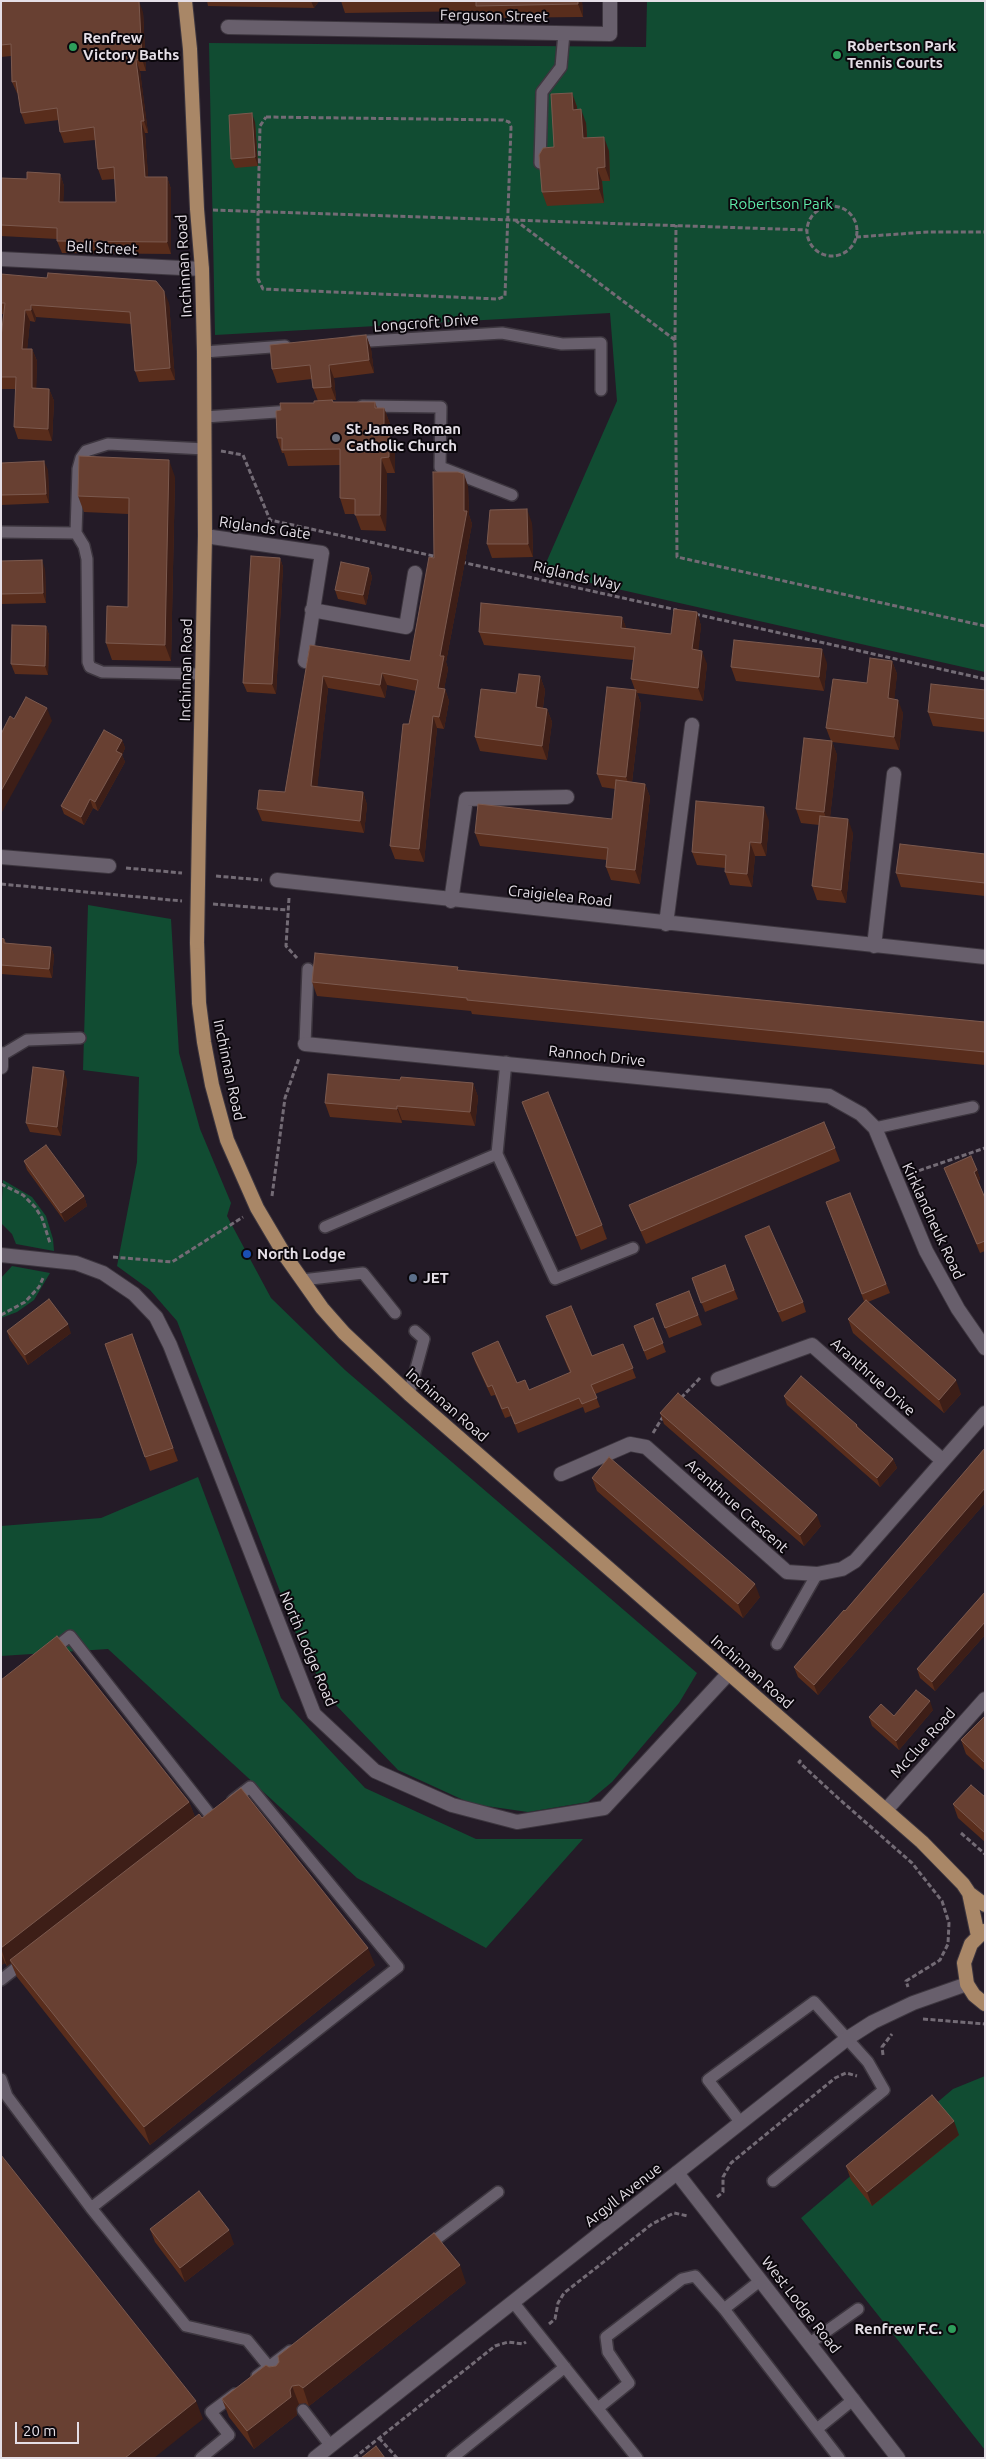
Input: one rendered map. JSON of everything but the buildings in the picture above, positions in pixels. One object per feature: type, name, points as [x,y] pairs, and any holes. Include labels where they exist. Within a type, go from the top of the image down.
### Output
[{"type":"main road","name":"Inchinnan Road","points":[[185,1],[190,49],[197,209],[202,269],[205,417],[205,536],[197,942],[199,1003],[212,1085],[227,1140],[257,1208],[302,1280],[344,1333],[409,1394],[886,1810],[969,1892],[985,1905]]},
{"type":"main road","points":[[969,1892],[981,1933],[966,1953],[964,1974],[967,1984],[974,1995],[985,2004]]},
{"type":"street","name":"Ferguson Street","points":[[228,26],[610,34],[610,1]]},
{"type":"street","name":"Bell Street","points":[[1,259],[202,269]]},
{"type":"street","name":"Riglands Gate","points":[[205,536],[322,553],[305,661]]},
{"type":"street","points":[[312,610],[406,627],[415,573]]},
{"type":"street","points":[[666,924],[692,725]]},
{"type":"street","points":[[874,946],[894,774]]},
{"type":"street","points":[[451,901],[466,799],[567,797]]},
{"type":"street","points":[[1,857],[109,866]]},
{"type":"street","name":"Craigielea Road","points":[[277,880],[451,901],[985,957]]},
{"type":"street","name":"Rannoch Drive","points":[[305,1044],[506,1062],[829,1096],[861,1114],[875,1128]]},
{"type":"street","name":"Kirklandneuk Road","points":[[875,1128],[895,1179],[938,1273],[958,1309],[985,1348]]},
{"type":"street","name":"North Lodge Road","points":[[1,1255],[76,1263],[103,1273],[134,1294],[156,1317],[170,1345],[314,1714],[375,1771],[452,1805],[517,1822],[604,1808],[729,1673]]},
{"type":"street","name":"Aranthrue Drive","points":[[718,1379],[812,1345],[942,1460]]},
{"type":"street","name":"Aranthrue Crescent","points":[[646,1447],[787,1572],[817,1574],[842,1569],[855,1561],[985,1413]]},
{"type":"street","points":[[561,1474],[630,1444],[646,1447]]},
{"type":"street","name":"McClue Road","points":[[886,1810],[985,1699]]},
{"type":"street","name":"Argyll Avenue","points":[[315,2458],[848,2038],[873,2022],[913,2003],[967,1984]]},
{"type":"street","name":"West Lodge Road","points":[[677,2173],[898,2458]]},
{"type":"lane","points":[[540,163],[542,92],[561,67],[564,33]]},
{"type":"lane","name":"Longcroft Drive","points":[[343,343],[502,333],[562,344],[601,343],[601,390]]},
{"type":"lane","points":[[204,352],[294,346]]},
{"type":"lane","points":[[351,407],[441,407],[440,467],[512,495]]},
{"type":"lane","points":[[205,417],[302,410]]},
{"type":"lane","points":[[202,674],[102,672],[90,667],[88,662],[87,559],[84,546],[76,533],[78,470],[81,458],[86,451],[108,444],[205,449]]},
{"type":"lane","points":[[1,532],[76,533]]},
{"type":"lane","points":[[305,1044],[308,969]]},
{"type":"lane","points":[[2,1059],[27,1040],[80,1038]]},
{"type":"lane","points":[[506,1062],[497,1154],[554,1279],[633,1248]]},
{"type":"lane","points":[[875,1128],[973,1107]]},
{"type":"lane","points":[[325,1227],[497,1154]]},
{"type":"lane","points":[[302,1280],[363,1273],[395,1313]]},
{"type":"lane","points":[[409,1394],[424,1339],[415,1331]]},
{"type":"lane","points":[[777,1644],[817,1574]]},
{"type":"lane","points":[[39,1660],[70,1636],[215,1813],[250,1786],[398,1967],[90,2208]]},
{"type":"lane","points":[[1,1980],[32,1956]]},
{"type":"lane","points":[[741,2123],[708,2080],[814,2002],[848,2038],[871,2067],[884,2090],[773,2182]]},
{"type":"lane","points":[[1,2079],[4,2094],[90,2208],[186,2326],[246,2340],[278,2378]]},
{"type":"lane","points":[[418,2252],[498,2192]]},
{"type":"lane","points":[[598,2408],[629,2383],[608,2352],[606,2338],[686,2276],[695,2276],[724,2309],[839,2458]]},
{"type":"lane","points":[[724,2309],[761,2280]]},
{"type":"lane","points":[[513,2302],[637,2458]]},
{"type":"lane","points":[[810,2343],[858,2309]]},
{"type":"lane","points":[[201,2458],[229,2436],[212,2412],[300,2343]]},
{"type":"lane","points":[[452,2458],[565,2367]]},
{"type":"lane","points":[[817,2429],[854,2399]]},
{"type":"lane","points":[[303,2410],[330,2445]]},
{"type":"path","points":[[266,116],[503,120],[509,122],[506,294],[498,300],[263,288],[258,279],[258,212],[260,126],[266,116]]},
{"type":"path","points":[[836,206],[850,214],[855,221],[856,237],[847,250],[840,254],[824,254],[812,245],[807,230],[808,222],[819,209],[836,206]]},
{"type":"path","points":[[197,209],[807,230]]},
{"type":"path","points":[[515,220],[675,340]]},
{"type":"path","points":[[676,225],[677,557],[985,626]]},
{"type":"path","points":[[856,237],[928,232],[985,232]]},
{"type":"path","points":[[205,449],[243,455],[270,520],[439,557]]},
{"type":"path","name":"Riglands Way","points":[[458,562],[683,611]]},
{"type":"path","points":[[692,614],[985,679]]},
{"type":"path","points":[[1,884],[189,902]]},
{"type":"path","points":[[208,903],[287,910],[286,946],[308,969]]},
{"type":"path","points":[[272,1197],[285,1098],[305,1044]]},
{"type":"path","points":[[895,1179],[985,1148]]},
{"type":"path","points":[[107,1256],[172,1262],[257,1208]]},
{"type":"path","points":[[677,1402],[702,1375],[718,1379]]},
{"type":"path","points":[[646,1447],[658,1421],[671,1408]]},
{"type":"path","points":[[814,1747],[799,1762],[912,1863],[942,1901],[950,1924],[948,1944],[940,1960],[906,1981],[918,2018],[985,2024]]},
{"type":"path","points":[[961,1833],[985,1854]]},
{"type":"path","points":[[354,2458],[496,2346],[508,2342],[523,2344],[538,2333],[555,2319],[558,2303],[564,2292],[652,2224],[674,2213],[690,2217],[704,2208],[722,2192],[724,2177],[731,2163],[835,2078],[846,2073],[860,2077],[883,2059],[882,2047],[886,2039],[896,2031]]},
{"type":"path","points":[[380,2438],[397,2458]]},
{"type":"green space","name":"Robertson Park","points":[[647,1],[985,1],[985,672],[542,572],[617,401],[610,313],[215,335],[209,43],[646,47]]},
{"type":"green space","points":[[88,905],[171,919],[179,1053],[200,1129],[231,1203],[227,1216],[271,1298],[345,1370],[697,1673],[679,1703],[612,1782],[588,1802],[528,1812],[472,1804],[398,1770],[333,1702],[303,1652],[177,1321],[150,1290],[117,1266],[137,1162],[139,1077],[83,1070]]},
{"type":"green space","points":[[3,1180],[32,1197],[46,1216],[53,1239],[54,1251],[16,1244],[12,1234],[1,1223]]},
{"type":"green space","points":[[12,1266],[50,1273],[34,1300],[17,1312],[1,1318],[1,1278]]},
{"type":"green space","points":[[198,1477],[281,1698],[365,1788],[476,1839],[583,1839],[486,1948],[357,1878],[108,1649],[1,1656],[1,1526],[101,1518]]},
{"type":"green space","points":[[985,2076],[985,2450],[801,2218],[953,2089]]},
{"type":"place","name":"Renfrew Victory Baths","points":[[73,47]]},
{"type":"place","name":"Robertson Park Tennis Courts","points":[[837,55]]},
{"type":"place","name":"St James Roman Catholic Church","points":[[336,438]]},
{"type":"place","name":"North Lodge","points":[[247,1254]]},
{"type":"place","name":"JET","points":[[413,1278]]},
{"type":"place","name":"Renfrew F.C.","points":[[952,2329]]}]
